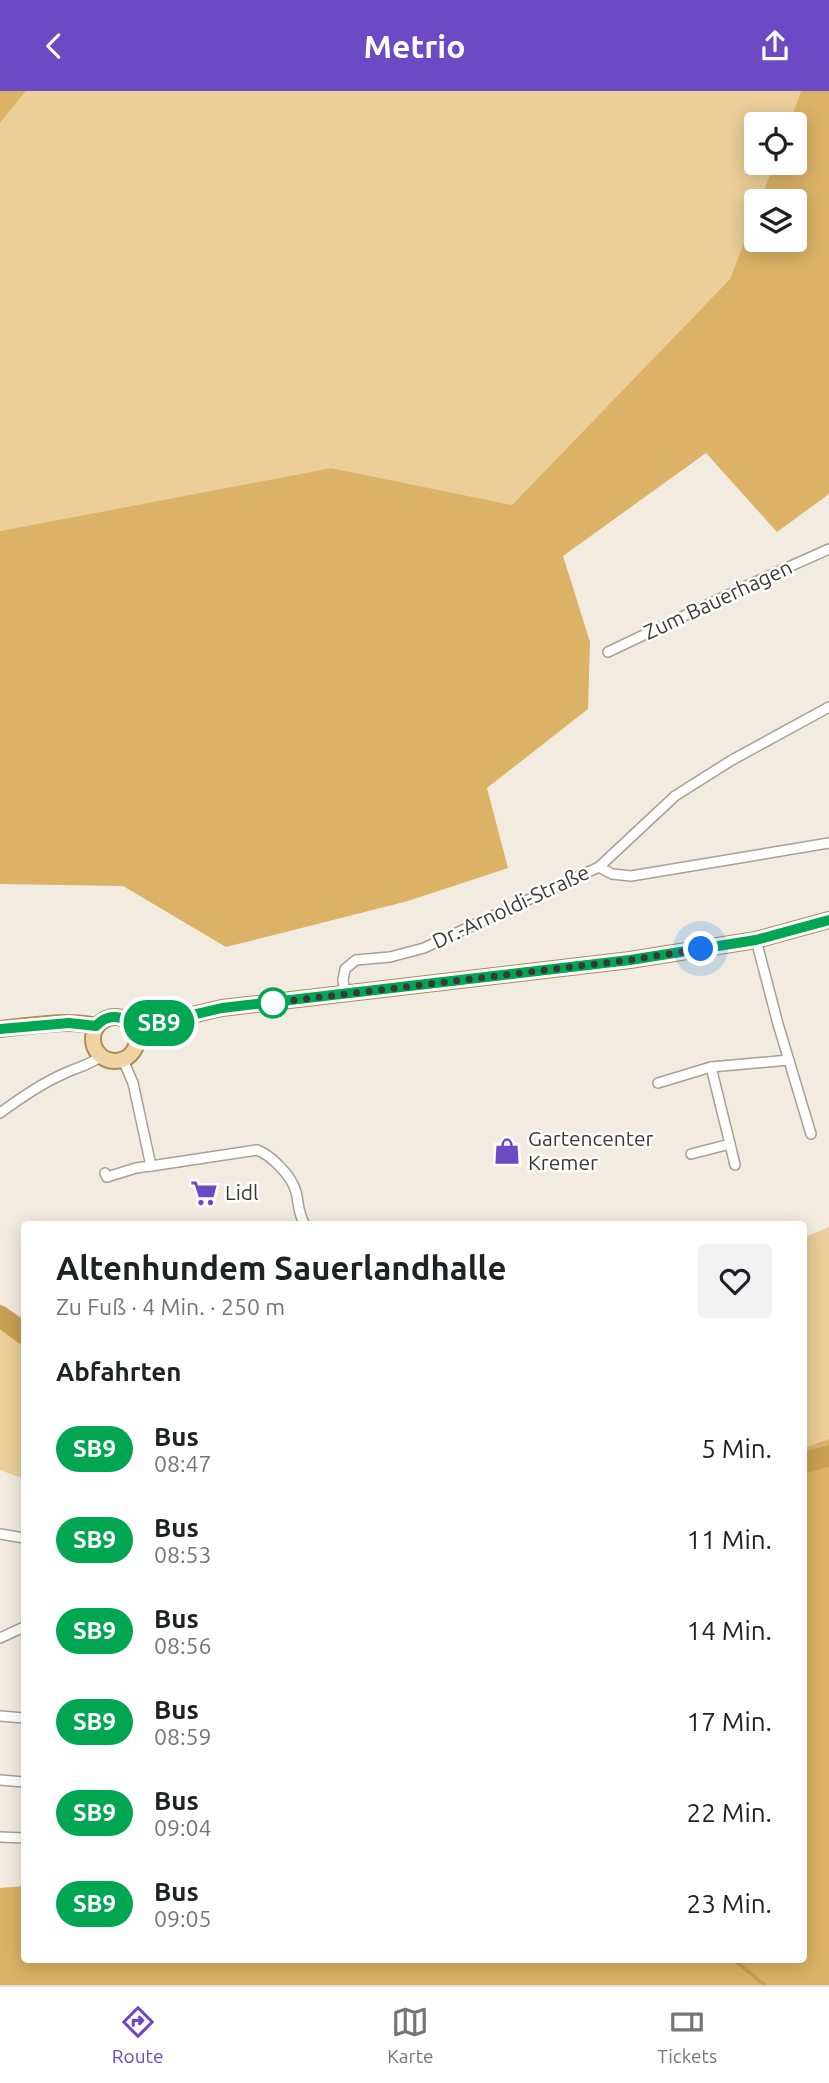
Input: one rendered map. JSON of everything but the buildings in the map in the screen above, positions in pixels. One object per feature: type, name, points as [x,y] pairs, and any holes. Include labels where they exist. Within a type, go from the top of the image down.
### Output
[{"type":"main road","points":[[136,1031],[222,1008],[630,960],[756,940],[829,921]]},
{"type":"main road","points":[[120,1017],[132,1024],[136,1031],[137,1044],[134,1051],[123,1060],[111,1061],[100,1056],[93,1045],[93,1032],[106,1018],[120,1017]]},
{"type":"main road","points":[[0,1028],[69,1023],[96,1026]]},
{"type":"street","name":"Zum Bauerhagen","points":[[608,652],[829,549]]},
{"type":"street","points":[[599,867],[676,796],[732,759],[829,707]]},
{"type":"street","name":"Dr.-Arnoldi-Straße","points":[[345,994],[345,969],[356,960],[390,957],[424,948],[599,867],[612,874],[631,876],[829,843]]},
{"type":"street","points":[[756,940],[810,1134]]},
{"type":"street","points":[[0,1114],[50,1081],[94,1062],[100,1056]]},
{"type":"street","points":[[123,1060],[133,1083],[150,1166]]},
{"type":"street","points":[[658,1083],[711,1067],[789,1060]]},
{"type":"street","points":[[711,1067],[735,1165]]},
{"type":"street","points":[[691,1154],[730,1144]]},
{"type":"street","points":[[105,1173],[107,1177],[136,1168],[257,1150],[265,1153],[293,1185],[303,1221]]},
{"type":"street","points":[[0,1534],[21,1538]]},
{"type":"street","points":[[0,1638],[21,1628]]},
{"type":"street","points":[[0,1716],[21,1718]]},
{"type":"street","points":[[0,1780],[21,1781]]},
{"type":"street","points":[[0,1837],[21,1837]]},
{"type":"shaded area","points":[[0,91],[26,91],[0,123]]},
{"type":"shaded area","points":[[26,91],[801,91],[793,112],[744,112],[744,175],[770,175],[764,189],[744,189],[744,242],[730,279],[512,505],[331,468],[0,531],[0,123]]},
{"type":"shaded area","points":[[801,91],[829,91],[829,494],[777,532],[706,453],[563,556],[590,642],[588,709],[487,788],[508,868],[408,901],[226,947],[123,886],[0,884],[0,531],[331,468],[512,505],[730,279],[744,242],[744,252],[807,252],[807,189],[764,189],[770,175],[807,175],[807,112],[793,112]]},
{"type":"shaded area","points":[[829,1227],[829,1439],[807,1447],[807,1236]]},
{"type":"shaded area","points":[[0,1304],[21,1317],[21,1478],[0,1470]]},
{"type":"shaded area","points":[[829,1439],[829,1985],[0,1985],[0,1888],[21,1886],[21,1963],[807,1963],[807,1447]]},
{"type":"waterway","points":[[0,1316],[21,1332]]},
{"type":"waterway","points":[[807,1462],[829,1456]]},
{"type":"waterway","points":[[738,1963],[765,1985]]},
{"type":"bus line","name":"SB9","points":[[0,1029],[69,1023],[96,1026],[113,1016],[127,1020],[136,1031],[222,1008],[674,954],[756,940],[829,920]]},
{"type":"place","name":"Gartencenter Kremer","points":[[507,1151]]},
{"type":"place","name":"Lidl","points":[[204,1193]]},
{"type":"route","points":[[273,1003],[701,949]]}]
